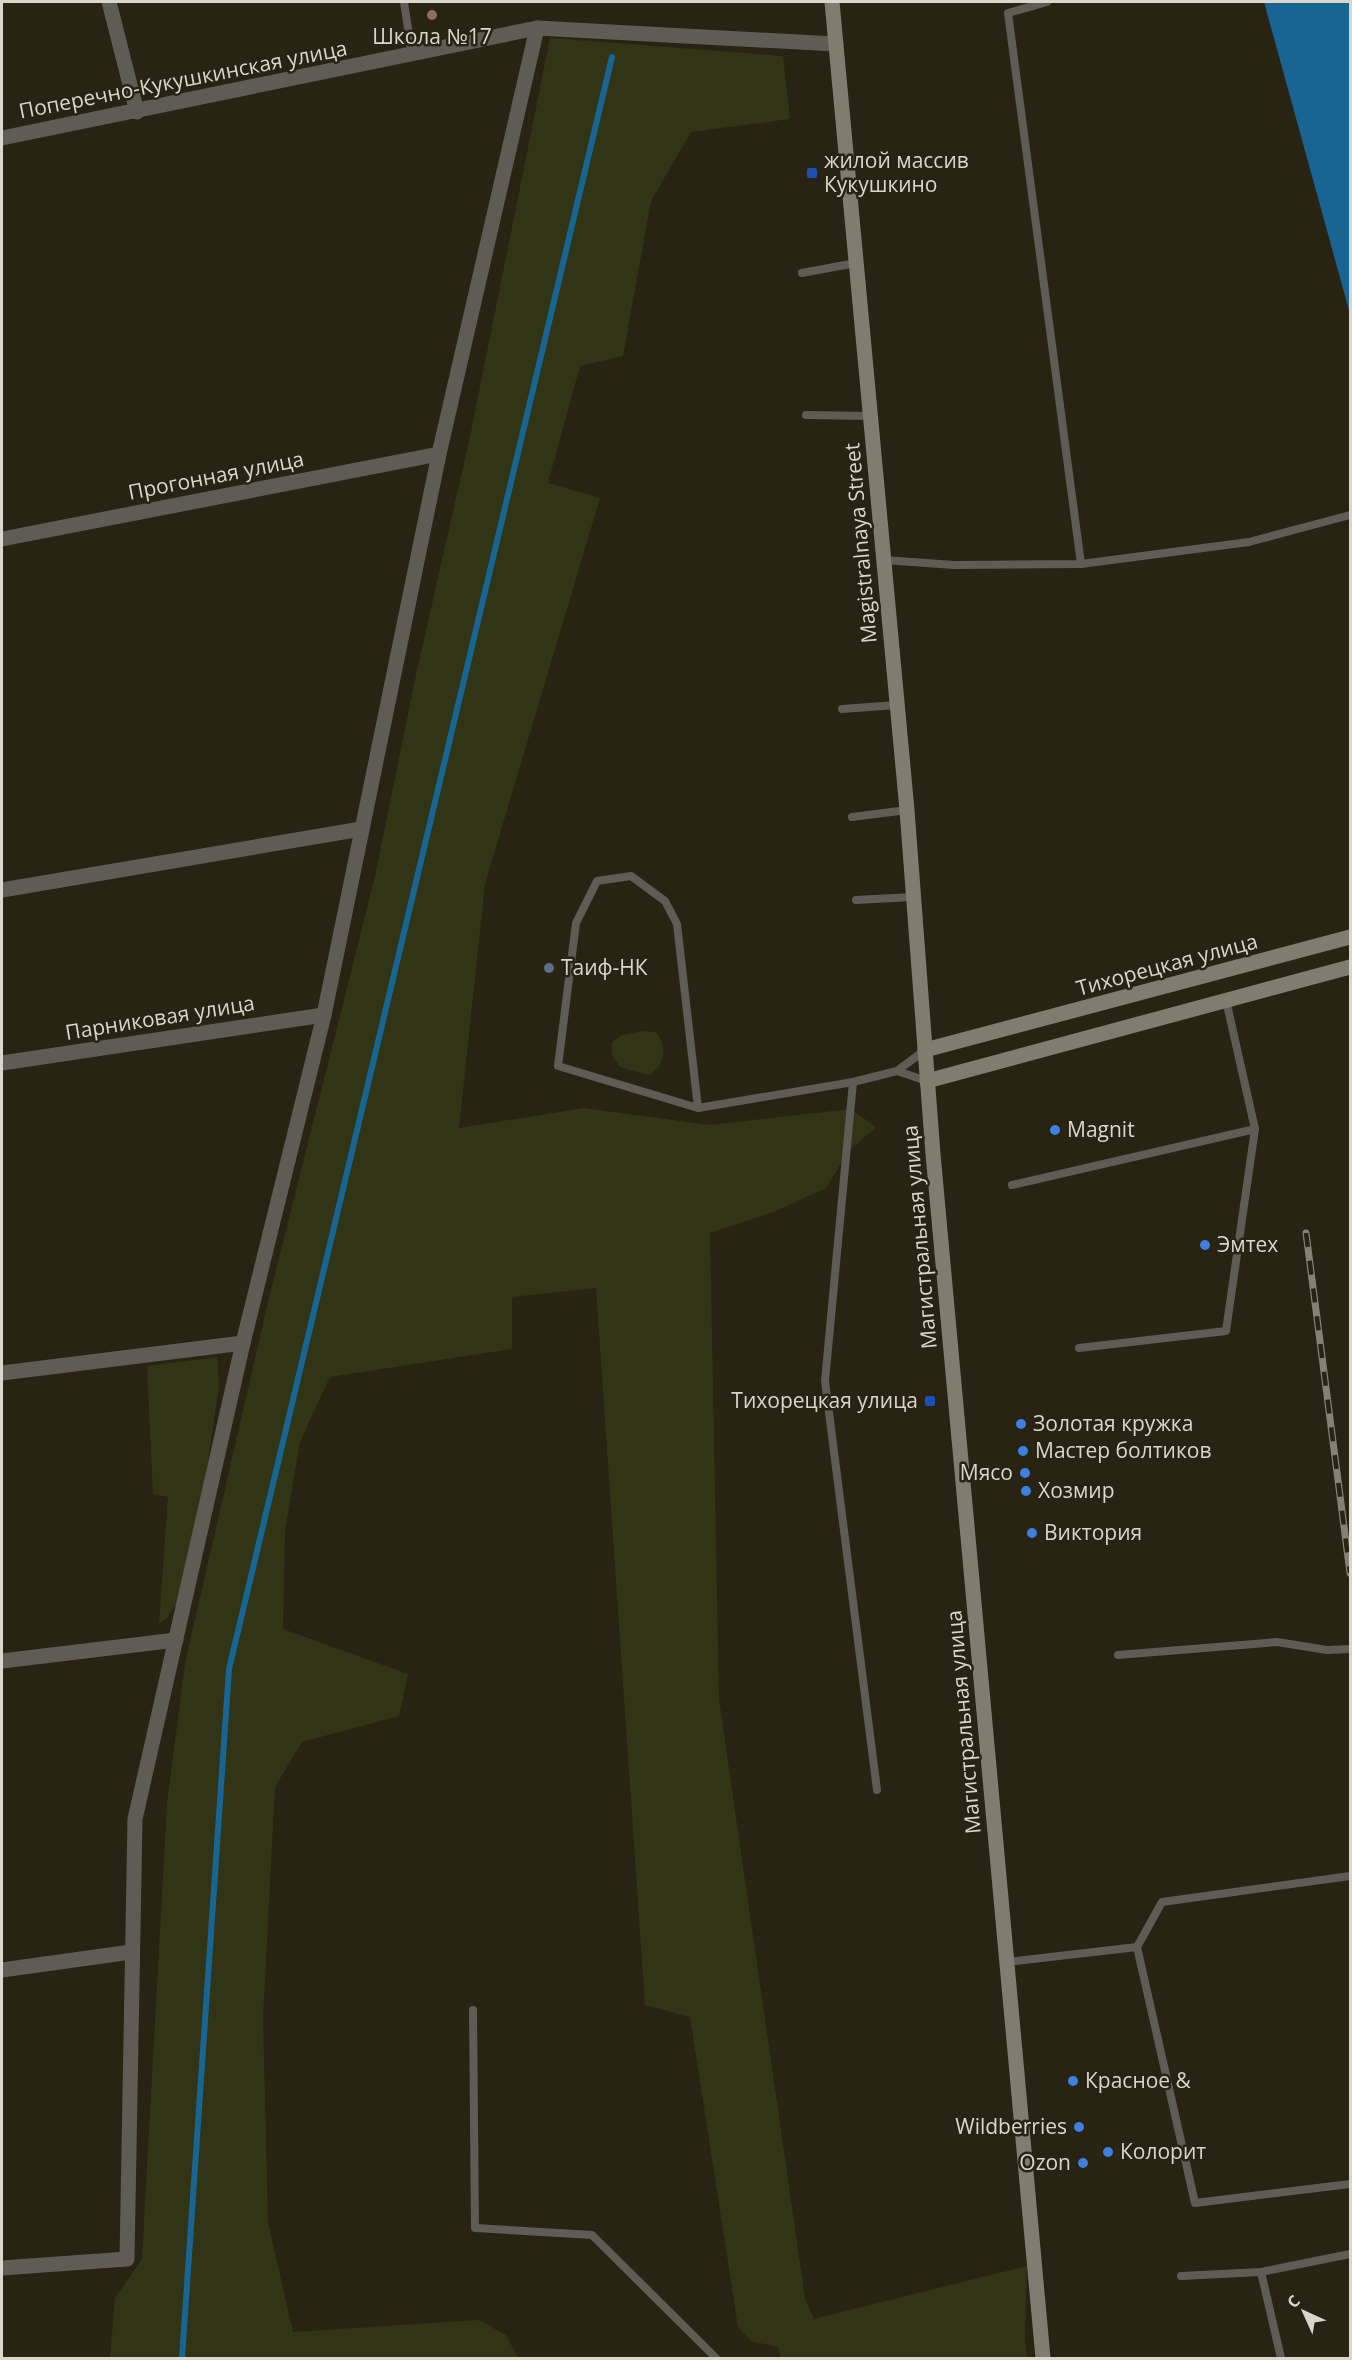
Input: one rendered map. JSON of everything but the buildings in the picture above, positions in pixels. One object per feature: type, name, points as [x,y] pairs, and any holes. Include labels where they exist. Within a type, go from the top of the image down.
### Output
[{"type":"main road","name":"Magistralnaya Street","points":[[832,2],[907,810],[927,1081]]},
{"type":"main road","name":"Тихорецкая улица","points":[[925,1050],[1350,937]]},
{"type":"main road","points":[[927,1081],[1350,967]]},
{"type":"main road","name":"Магистральная улица","points":[[927,1081],[1043,2358]]},
{"type":"street","points":[[109,2],[137,112]]},
{"type":"street","points":[[2,2268],[127,2259],[135,1819],[243,1343],[324,1015],[439,454],[537,28]]},
{"type":"street","name":"Поперечно-Кукушкинская улица","points":[[2,138],[537,28],[836,44]]},
{"type":"street","name":"Прогонная улица","points":[[2,539],[439,454]]},
{"type":"street","points":[[2,890],[361,829]]},
{"type":"street","name":"Парниковая улица","points":[[2,1064],[324,1015]]},
{"type":"street","points":[[2,1373],[243,1343]]},
{"type":"street","points":[[2,1660],[176,1640]]},
{"type":"street","points":[[2,1970],[131,1952]]},
{"type":"lane","points":[[404,2],[412,55]]},
{"type":"lane","points":[[1047,2],[1008,13],[1081,564]]},
{"type":"lane","points":[[802,273],[856,263]]},
{"type":"lane","points":[[806,415],[870,416]]},
{"type":"lane","points":[[884,560],[924,561],[954,566],[1081,564],[1249,542],[1350,514]]},
{"type":"lane","points":[[842,709],[897,705]]},
{"type":"lane","points":[[852,817],[907,810]]},
{"type":"lane","points":[[698,1108],[677,924],[665,901],[631,876],[597,881],[576,923],[558,1066],[698,1108],[853,1082],[897,1071],[925,1050]]},
{"type":"lane","points":[[856,900],[913,897]]},
{"type":"lane","points":[[1079,1348],[1226,1331],[1255,1129],[1226,1000]]},
{"type":"lane","points":[[897,1071],[927,1081]]},
{"type":"lane","points":[[853,1082],[825,1381],[877,1790]]},
{"type":"lane","points":[[1012,1185],[1255,1129]]},
{"type":"lane","points":[[1118,1655],[1276,1642],[1327,1650],[1350,1648]]},
{"type":"lane","points":[[1350,1876],[1162,1902],[1137,1947],[1195,2203],[1350,2184]]},
{"type":"lane","points":[[1007,1962],[1137,1947]]},
{"type":"lane","points":[[473,2010],[475,2228],[592,2235],[716,2358]]},
{"type":"lane","points":[[1181,2276],[1261,2272],[1350,2254]]},
{"type":"lane","points":[[1261,2272],[1281,2358]]},
{"type":"green space","points":[[550,38],[783,56],[790,119],[691,132],[651,201],[623,356],[580,366],[548,483],[600,498],[485,884],[459,1128],[584,1108],[710,1125],[851,1109],[876,1127],[848,1152],[826,1188],[774,1212],[710,1233],[719,1699],[805,2298],[814,2319],[1027,2266],[1025,2337],[1027,2358],[781,2358],[778,2347],[751,2341],[738,2327],[690,2017],[645,2005],[596,1288],[512,1297],[512,1349],[330,1377],[300,1442],[285,1531],[283,1629],[408,1674],[399,1716],[302,1742],[275,1787],[263,2018],[268,2222],[293,2332],[479,2320],[506,2335],[518,2358],[110,2358],[115,2298],[142,2259],[167,1804],[185,1663],[267,1306],[375,876],[417,670],[471,432]]},
{"type":"green space","points":[[644,1031],[655,1032],[663,1050],[658,1067],[648,1075],[620,1067],[612,1054],[612,1042],[622,1035]]},
{"type":"green space","points":[[217,1357],[219,1385],[202,1503],[177,1603],[167,1618],[159,1624],[168,1497],[153,1494],[147,1366]]},
{"type":"water","points":[[1264,2],[1350,2],[1350,314]]},
{"type":"waterway","points":[[182,2358],[229,1669],[612,57]]},
{"type":"railway","points":[[1306,1233],[1350,1573]]},
{"type":"place","name":"Школа №17","points":[[432,15]]},
{"type":"place","name":"жилой массив Кукушкино","points":[[812,173]]},
{"type":"place","name":"Таиф-НК","points":[[549,968]]},
{"type":"place","name":"Magnit","points":[[1055,1130]]},
{"type":"place","name":"Эмтех","points":[[1205,1245]]},
{"type":"place","name":"Тихорецкая улица","points":[[930,1401]]},
{"type":"place","name":"Золотая кружка","points":[[1021,1424]]},
{"type":"place","name":"Мастер болтиков","points":[[1023,1451]]},
{"type":"place","name":"Мясо","points":[[1025,1473]]},
{"type":"place","name":"Хозмир","points":[[1026,1491]]},
{"type":"place","name":"Виктория","points":[[1032,1533]]},
{"type":"place","name":"Красное &","points":[[1073,2081]]},
{"type":"place","name":"Wildberries","points":[[1079,2127]]},
{"type":"place","name":"Колорит","points":[[1108,2152]]},
{"type":"place","name":"Ozon","points":[[1083,2163]]}]
